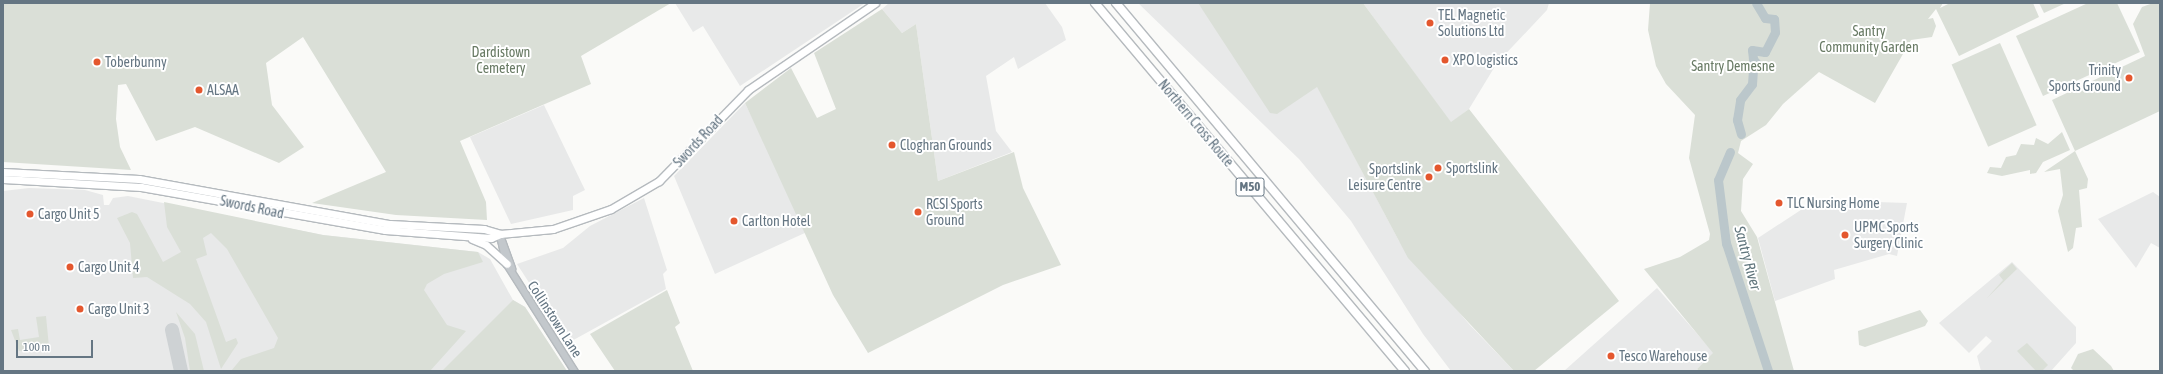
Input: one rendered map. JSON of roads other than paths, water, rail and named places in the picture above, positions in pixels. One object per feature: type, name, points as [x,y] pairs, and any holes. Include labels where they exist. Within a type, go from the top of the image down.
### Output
[{"type":"highway","name":"Northern Cross Route","points":[[1095,3],[1405,371]]},
{"type":"highway","name":"Northern Cross Route","points":[[1116,3],[1425,371]]},
{"type":"main road","name":"Swords Road","points":[[3,172],[139,180],[390,224],[484,229],[500,234],[532,233],[574,224],[631,199],[672,169],[753,86],[876,3]]},
{"type":"main road","name":"Swords Road","points":[[3,179],[128,185],[350,226],[466,237],[491,238],[500,234]]},
{"type":"main road","points":[[466,237],[486,245],[507,264]]},
{"type":"street","name":"Collinstown Lane","points":[[500,234],[507,264],[575,371]]},
{"type":"street","name":"Collinstown Lane","points":[[500,234],[516,279]]},
{"type":"waterway","name":"Santry River","points":[[1741,134],[1737,120],[1740,100],[1752,84],[1753,70],[1758,65],[1753,59],[1752,50],[1765,52],[1775,32],[1774,19],[1765,18],[1756,3]]},
{"type":"waterway","name":"Santry River","points":[[1730,152],[1718,180],[1726,243],[1768,371]]},
{"type":"place","name":"TEL Magnetic Solutions Ltd","points":[[1430,23]]},
{"type":"place","name":"XPO logistics","points":[[1445,60]]},
{"type":"place","name":"Toberbunny","points":[[97,62]]},
{"type":"place","name":"Trinity Sports Ground","points":[[2129,78]]},
{"type":"place","name":"ALSAA","points":[[199,90]]},
{"type":"place","name":"Cloghran Grounds","points":[[892,145]]},
{"type":"place","name":"Sportslink","points":[[1438,168]]},
{"type":"place","name":"Sportslink Leisure Centre","points":[[1429,177]]},
{"type":"place","name":"TLC Nursing Home","points":[[1779,203]]},
{"type":"place","name":"RCSI Sports Ground","points":[[918,212]]},
{"type":"place","name":"Cargo Unit 5","points":[[30,214]]},
{"type":"place","name":"Carlton Hotel","points":[[734,221]]},
{"type":"place","name":"UPMC Sports Surgery Clinic","points":[[1845,235]]},
{"type":"place","name":"Cargo Unit 4","points":[[70,267]]},
{"type":"place","name":"Cargo Unit 3","points":[[80,309]]},
{"type":"place","name":"Tesco Warehouse","points":[[1611,356]]},
{"type":"park label","name":"Santry Community Garden","points":[[1869,40]]},
{"type":"park label","name":"Dardistown Cemetery","points":[[501,60]]},
{"type":"park label","name":"Santry Demesne","points":[[1733,66]]}]
